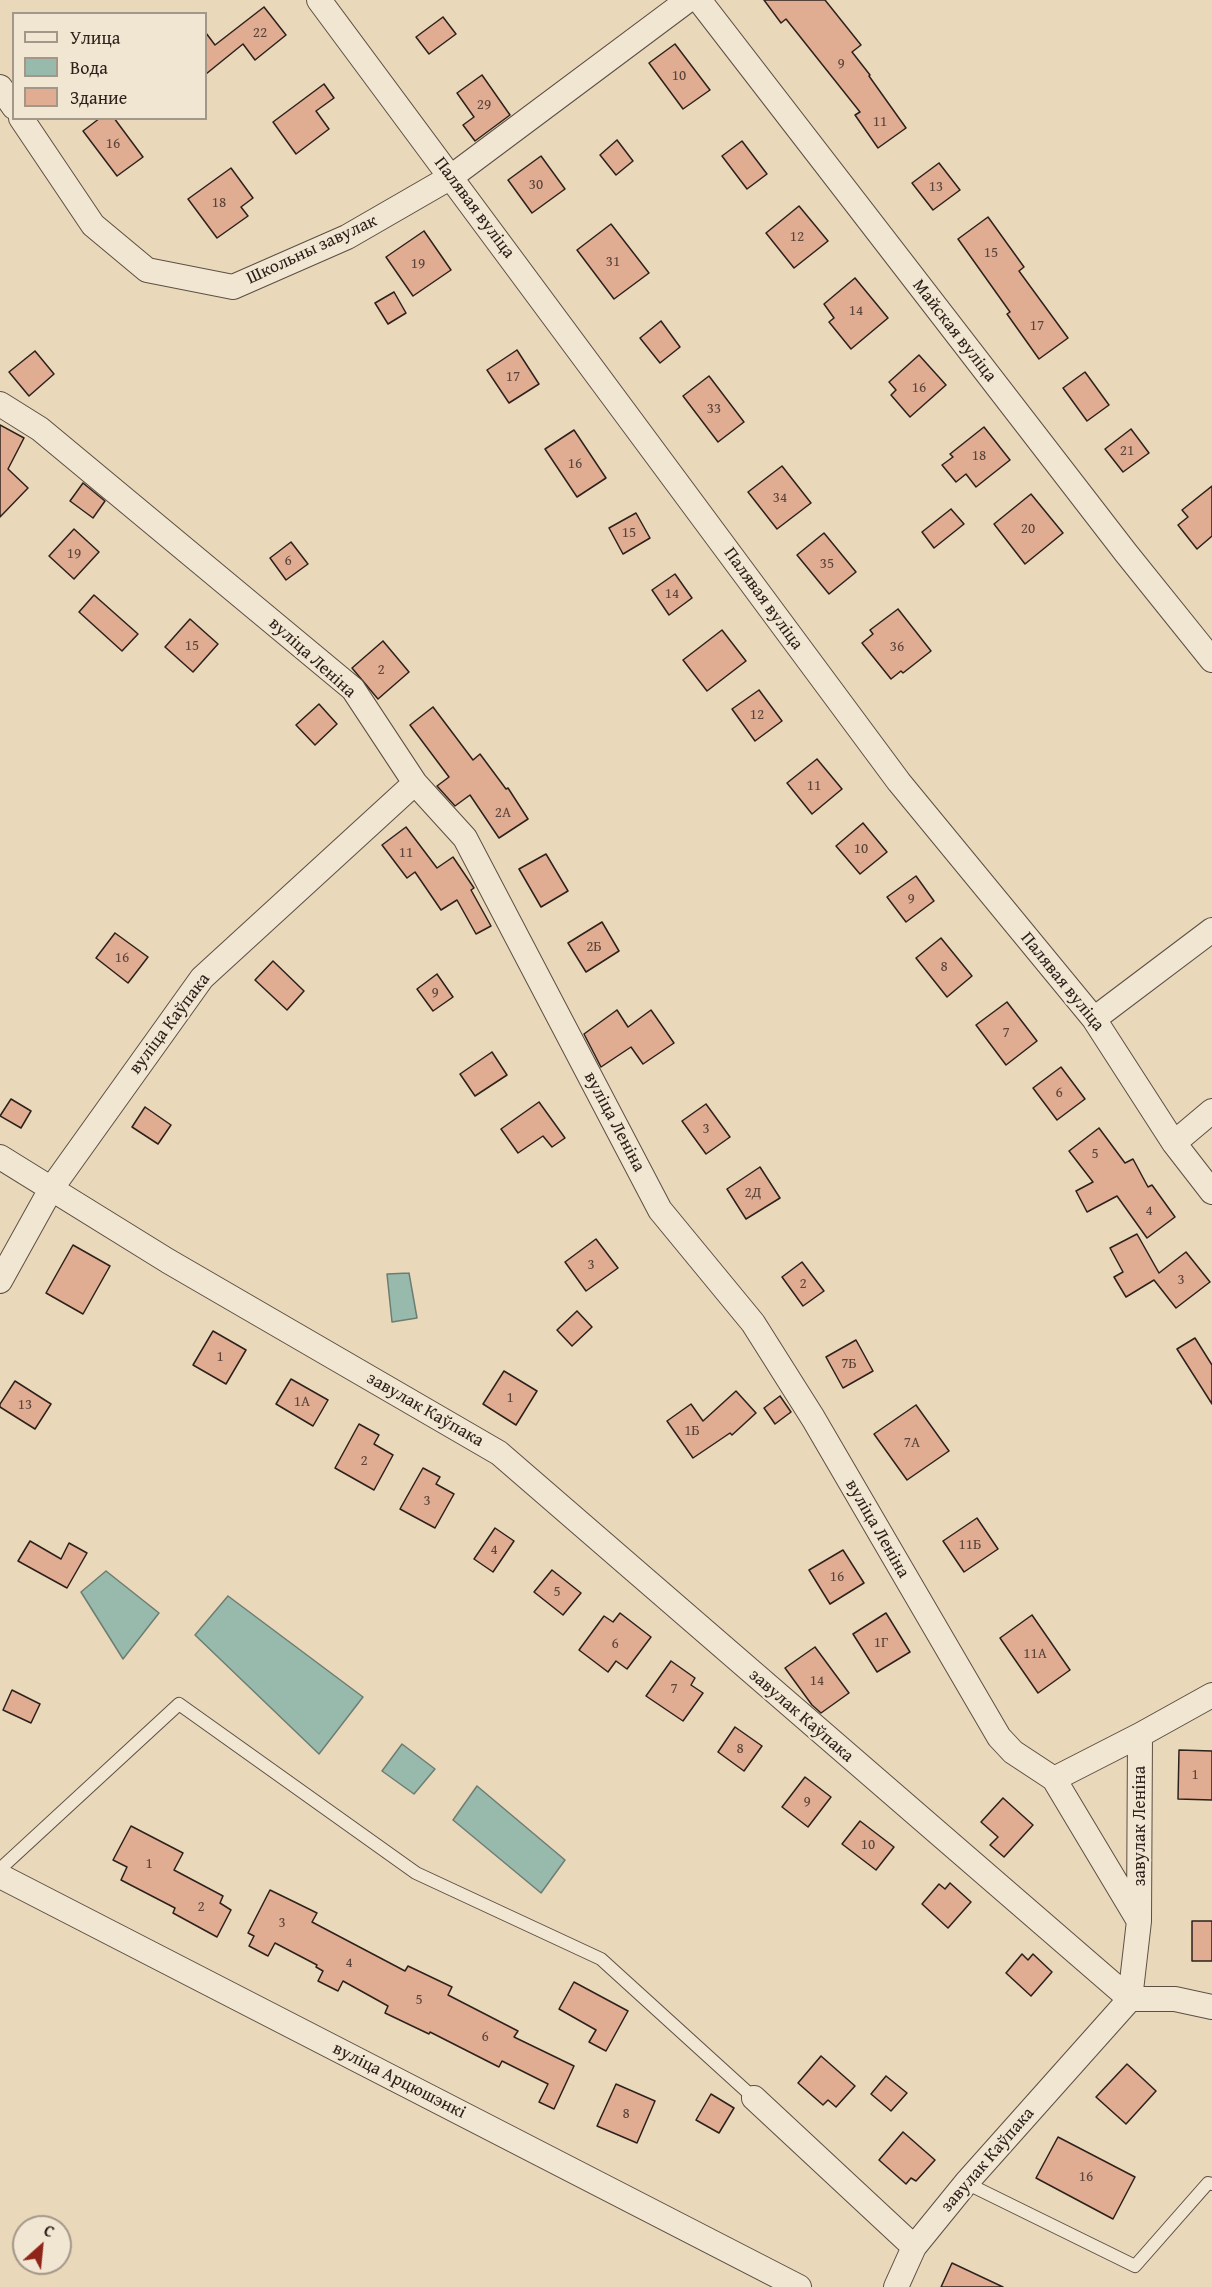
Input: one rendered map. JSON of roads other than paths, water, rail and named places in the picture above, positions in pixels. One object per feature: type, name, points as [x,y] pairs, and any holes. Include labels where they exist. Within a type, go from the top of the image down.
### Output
[{"type":"street","name":"Палявая вуліца","points":[[319,0],[898,782],[1094,1018],[1174,1143],[1212,1192]]},
{"type":"street","name":"Школьны завулак","points":[[22,120],[93,225],[147,270],[233,287],[347,237],[451,177],[688,0]]},
{"type":"street","name":"Майская вуліца","points":[[699,0],[1111,534],[1212,660]]},
{"type":"street","points":[[0,87],[12,104]]},
{"type":"street","name":"вуліца Леніна","points":[[0,404],[40,429],[353,689],[415,783],[465,838],[660,1210],[753,1323],[813,1418],[999,1737],[1013,1752],[1054,1779],[1139,1921]]},
{"type":"street","name":"вуліца Каўпака","points":[[0,1281],[51,1189],[202,978],[415,783]]},
{"type":"street","points":[[1094,1018],[1212,930]]},
{"type":"street","points":[[1174,1143],[1212,1111]]},
{"type":"street","name":"завулак Каўпака","points":[[0,1157],[179,1267],[499,1453],[1130,1999],[966,2183],[914,2247],[896,2287]]},
{"type":"street","points":[[1054,1779],[1212,1695]]},
{"type":"street","name":"завулак Леніна","points":[[1130,1999],[1139,1921],[1140,1735]]},
{"type":"street","name":"вуліца Арцюшэнкі","points":[[0,1876],[799,2287]]},
{"type":"street","points":[[1130,1999],[1175,1999],[1212,2007]]},
{"type":"street","points":[[754,2098],[914,2247]]},
{"type":"lane","points":[[0,1869],[179,1704],[416,1873],[601,1959],[754,2098]]},
{"type":"lane","points":[[966,2183],[1134,2266],[1208,2183],[1212,2184]]},
{"type":"water","points":[[409,1273],[417,1318],[392,1322],[387,1274]]},
{"type":"water","points":[[106,1571],[159,1613],[123,1659],[81,1592]]},
{"type":"water","points":[[228,1596],[363,1697],[319,1754],[195,1635]]},
{"type":"water","points":[[402,1744],[435,1769],[414,1794],[382,1771]]},
{"type":"water","points":[[477,1786],[565,1860],[541,1893],[453,1820]]}]
